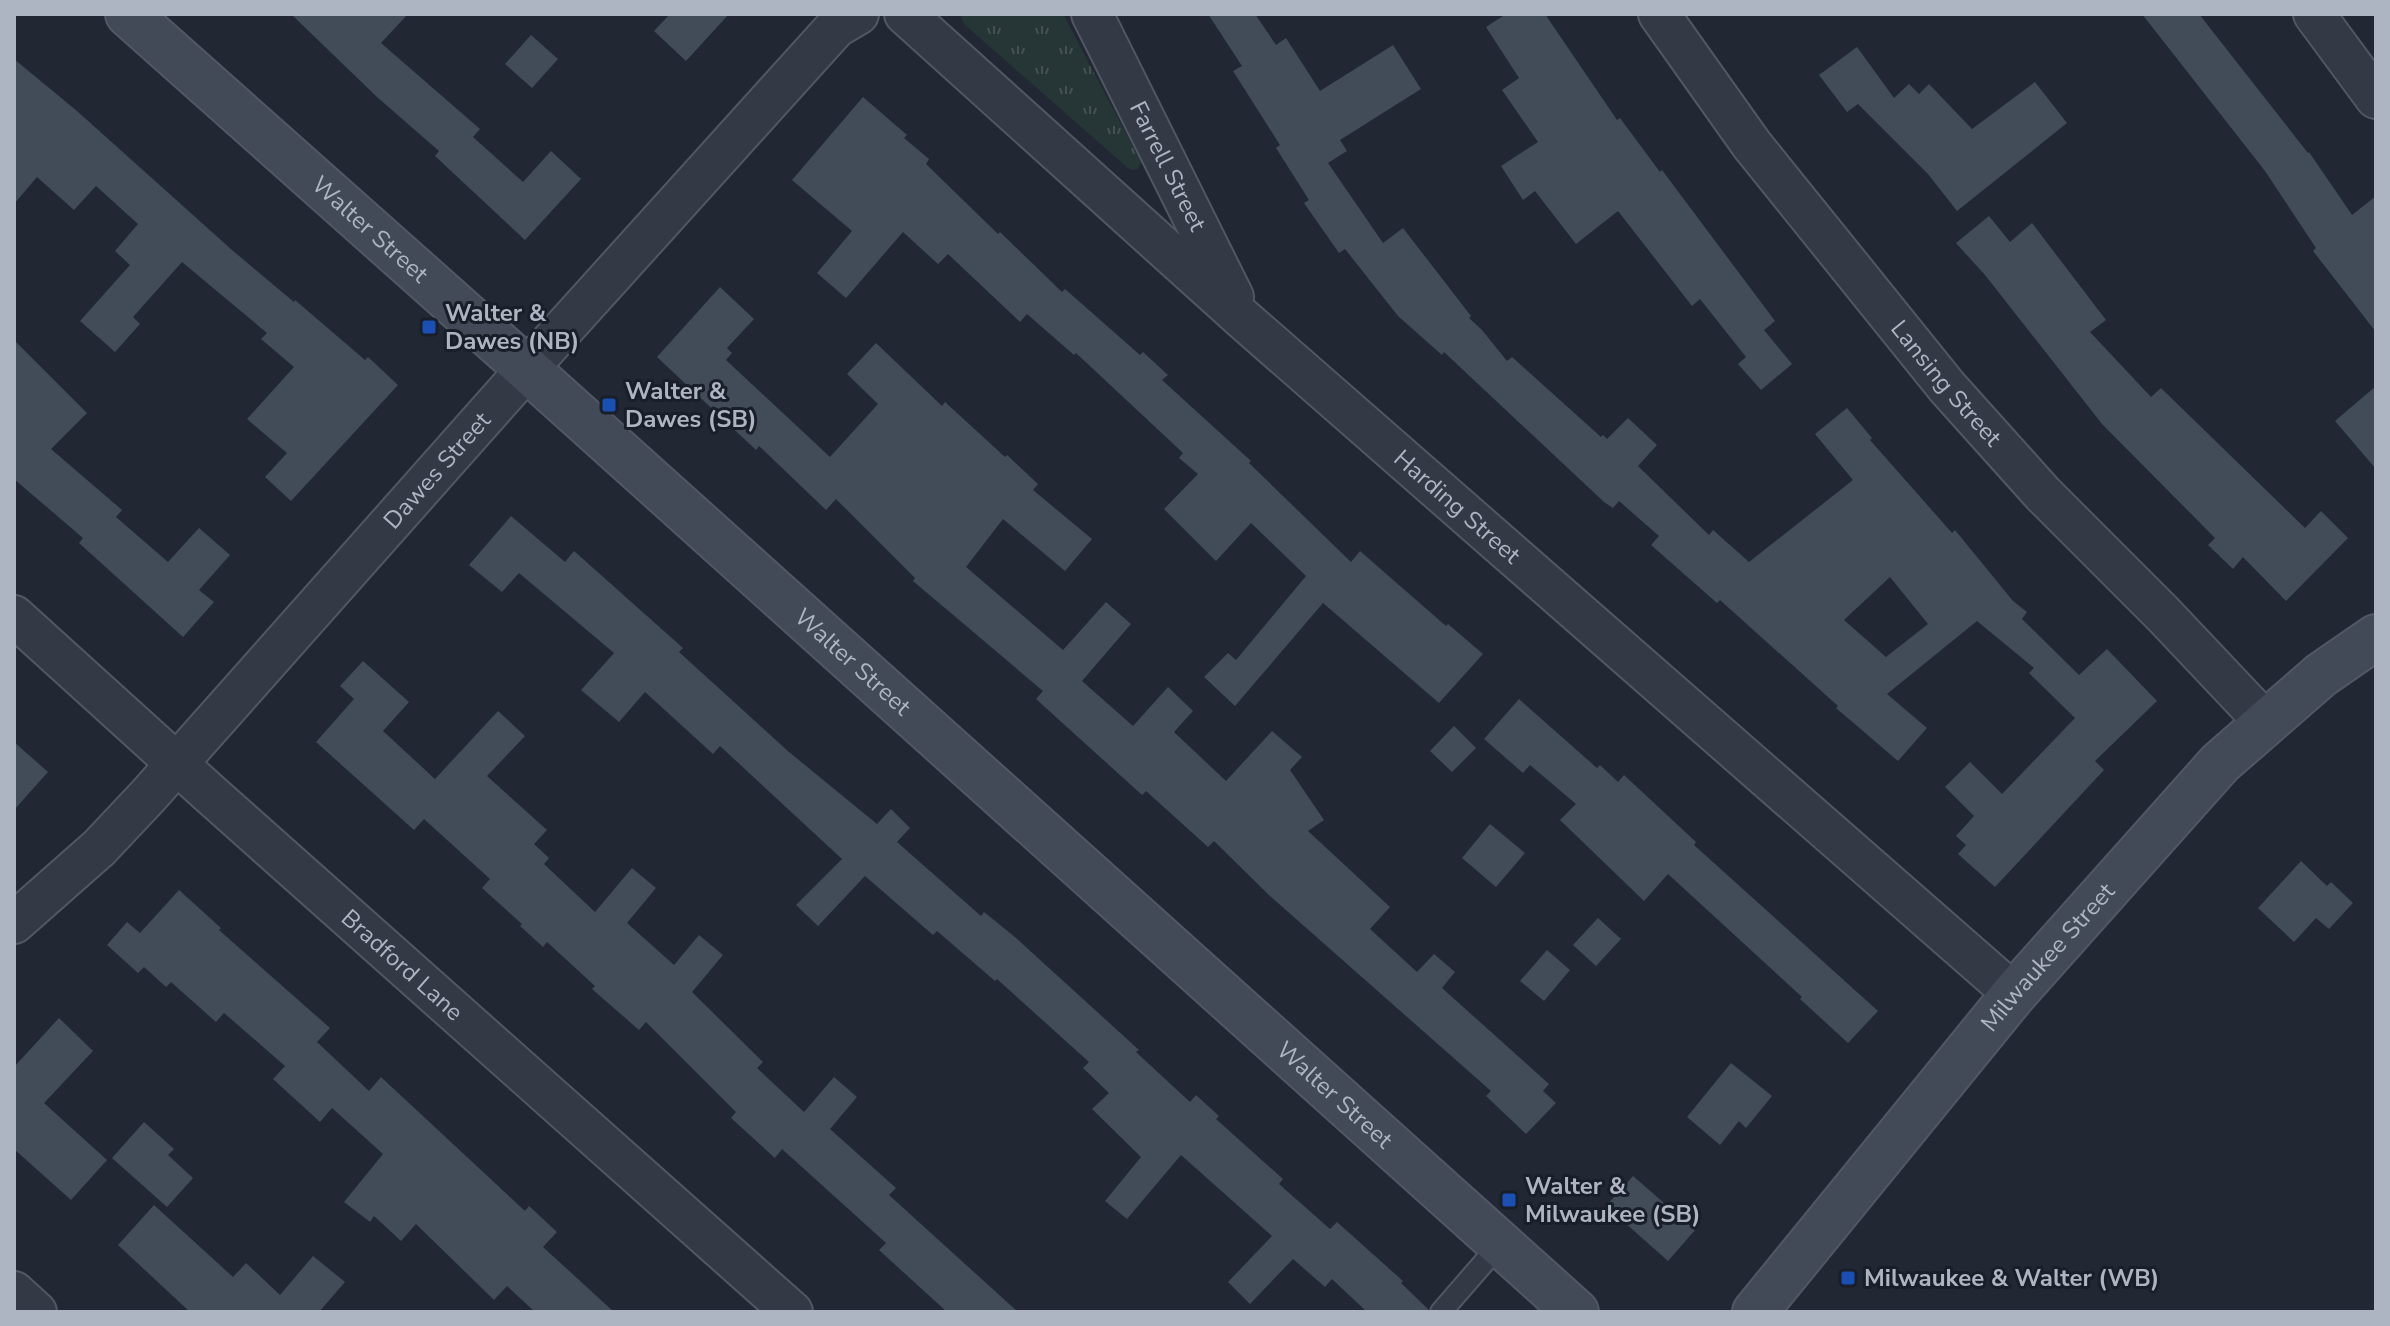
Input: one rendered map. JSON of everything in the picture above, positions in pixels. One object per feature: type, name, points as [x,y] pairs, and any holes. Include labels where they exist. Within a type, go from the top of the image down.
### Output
[{"type":"street","name":"Walter Street","points":[[128,14],[1576,1312]]},
{"type":"street","name":"Dawes Street","points":[[14,923],[99,848],[836,27],[858,14]]},
{"type":"street","name":"Harding Street","points":[[905,14],[1243,319],[2014,994]]},
{"type":"street","name":"Farrell Street","points":[[1092,14],[1243,319]]},
{"type":"street","name":"Lansing Street","points":[[1659,14],[1752,145],[1947,387],[2043,494],[2266,723]]},
{"type":"street","points":[[2314,14],[2376,98]]},
{"type":"street","name":"Bradford Lane","points":[[14,616],[792,1312]]},
{"type":"street","name":"Milwaukee Street","points":[[1755,1312],[2014,994],[2220,763],[2321,675],[2376,637]]},
{"type":"street","points":[[14,1292],[36,1312]]},
{"type":"lane","points":[[1441,1312],[1500,1244]]},
{"type":"green space","points":[[960,14],[1063,14],[1141,162],[1138,169],[1127,167],[964,24]]},
{"type":"building","points":[[291,14],[408,14],[381,43],[480,129],[473,137],[523,182],[551,151],[581,179],[525,240],[435,156],[439,151],[377,97]]},
{"type":"building","points":[[670,14],[729,14],[686,61],[654,31]]},
{"type":"building","points":[[1208,14],[1255,14],[1276,45],[1286,38],[1320,91],[1393,45],[1421,89],[1340,140],[1347,151],[1328,163],[1383,243],[1403,228],[1471,316],[1469,318],[1507,361],[1512,357],[1601,437],[1603,435],[1607,439],[1628,418],[1657,445],[1638,466],[1709,535],[1713,530],[1749,562],[1853,480],[1815,434],[1847,408],[1872,438],[1870,440],[1952,533],[1955,530],[2013,601],[2027,612],[2022,619],[2079,675],[2107,649],[2157,701],[2095,761],[2104,770],[1995,887],[1958,854],[1966,845],[1956,836],[1974,816],[1945,787],[1970,762],[2002,794],[2075,718],[2029,673],[2034,668],[1977,621],[1887,694],[1927,728],[1898,761],[1720,600],[1717,603],[1651,545],[1659,536],[1619,501],[1613,508],[1604,502],[1444,352],[1442,355],[1398,316],[1345,249],[1339,253],[1304,203],[1309,200],[1276,148],[1280,145],[1233,71],[1242,66]],"holes":[[[1890,577],[1928,624],[1886,657],[1844,620]]]},
{"type":"building","points":[[1506,14],[1545,14],[1617,120],[1620,118],[1660,172],[1662,170],[1775,321],[1764,330],[1792,364],[1761,390],[1738,364],[1746,357],[1700,299],[1692,306],[1618,211],[1576,244],[1535,191],[1523,200],[1501,166],[1538,142],[1502,90],[1519,78],[1486,27]]},
{"type":"building","points":[[2142,14],[2199,14],[2309,152],[2352,215],[2376,196],[2376,332],[2313,251],[2316,248],[2265,171]]},
{"type":"building","points":[[531,35],[558,59],[532,88],[505,64]]},
{"type":"building","points":[[1857,47],[1894,98],[1909,84],[1919,94],[1929,84],[1972,129],[2035,82],[2067,123],[1957,211],[1928,174],[1858,104],[1847,112],[1819,75]]},
{"type":"building","points":[[14,59],[77,111],[232,250],[365,360],[368,357],[398,385],[291,501],[265,477],[287,453],[247,419],[294,367],[261,339],[267,333],[182,262],[133,317],[140,324],[115,352],[80,321],[130,265],[115,251],[138,224],[96,186],[74,210],[37,177],[14,204]]},
{"type":"building","points":[[863,97],[907,135],[904,138],[929,159],[926,164],[998,234],[1000,232],[1062,292],[1065,289],[1140,355],[1143,352],[1168,375],[1162,380],[1251,461],[1249,463],[1351,562],[1360,551],[1483,654],[1439,703],[1323,603],[1235,706],[1204,677],[1228,653],[1236,660],[1306,576],[1251,523],[1216,561],[1164,509],[1198,474],[1179,458],[1183,453],[1076,353],[1074,355],[1027,314],[1020,322],[948,254],[938,264],[903,232],[846,298],[817,273],[852,231],[792,180]]},
{"type":"building","points":[[1989,216],[2010,242],[2032,223],[2106,320],[2090,332],[2151,397],[2161,388],[2305,528],[2321,511],[2348,538],[2286,601],[2243,557],[2233,569],[2208,545],[2215,538],[2102,424],[1985,275],[1956,243]]},
{"type":"building","points":[[720,287],[754,319],[727,348],[732,353],[726,360],[830,457],[878,404],[847,374],[876,343],[942,406],[945,402],[1005,457],[1007,455],[1038,484],[1033,490],[1092,539],[1065,571],[1003,519],[966,567],[1063,650],[1106,602],[1131,624],[1082,681],[1133,726],[1168,687],[1193,711],[1174,732],[1226,781],[1272,731],[1302,757],[1290,770],[1324,820],[1308,831],[1390,907],[1370,929],[1417,972],[1434,954],[1455,972],[1442,988],[1549,1084],[1543,1091],[1556,1103],[1526,1134],[1486,1096],[1491,1091],[1270,896],[1214,841],[1208,847],[1146,791],[1142,795],[1036,699],[1043,691],[913,581],[915,578],[836,499],[826,510],[759,446],[756,450],[657,357]]},
{"type":"building","points":[[14,340],[87,413],[51,449],[122,510],[116,517],[168,562],[199,528],[230,555],[199,590],[214,602],[183,637],[79,543],[83,538],[14,479]]},
{"type":"building","points":[[2376,386],[2376,469],[2335,421]]},
{"type":"building","points":[[511,516],[565,562],[574,551],[683,648],[679,652],[789,752],[877,824],[891,809],[910,828],[897,842],[981,916],[984,912],[1015,937],[1139,1050],[1136,1052],[1190,1102],[1196,1095],[1219,1116],[1216,1119],[1283,1179],[1279,1184],[1330,1229],[1337,1222],[1403,1281],[1401,1283],[1428,1312],[1367,1312],[1332,1279],[1325,1287],[1293,1259],[1250,1304],[1228,1282],[1272,1236],[1181,1155],[1127,1219],[1105,1201],[1141,1157],[1092,1109],[1109,1093],[1083,1068],[1089,1062],[997,979],[995,981],[937,931],[933,935],[865,876],[818,926],[796,905],[842,859],[720,746],[713,754],[645,692],[619,722],[581,690],[614,653],[519,573],[502,592],[469,565]]},
{"type":"building","points":[[363,661],[409,702],[383,731],[435,779],[498,711],[525,736],[487,776],[547,830],[534,844],[549,858],[544,864],[595,912],[632,868],[656,888],[627,923],[674,965],[699,935],[723,955],[692,992],[763,1062],[757,1068],[804,1112],[834,1077],[857,1097],[830,1129],[896,1188],[889,1195],[1018,1312],[947,1312],[879,1250],[886,1243],[782,1149],[775,1158],[731,1118],[736,1112],[646,1022],[639,1030],[592,989],[595,986],[547,942],[543,947],[520,926],[522,924],[482,888],[490,879],[424,819],[414,830],[316,742],[354,699],[340,686]]},
{"type":"building","points":[[1519,699],[1597,768],[1600,765],[1618,782],[1624,775],[1696,842],[1694,845],[1878,1011],[1848,1043],[1668,874],[1644,901],[1560,820],[1576,804],[1530,765],[1523,773],[1484,739]]},
{"type":"building","points":[[1454,726],[1476,748],[1452,772],[1430,751]]},
{"type":"building","points":[[14,742],[48,772],[14,810]]},
{"type":"building","points":[[1490,824],[1525,853],[1496,887],[1462,858]]},
{"type":"building","points":[[2301,861],[2327,886],[2331,882],[2353,903],[2329,929],[2316,918],[2294,942],[2258,908]]},
{"type":"building","points":[[179,890],[221,928],[219,930],[330,1028],[317,1042],[369,1091],[381,1077],[525,1211],[529,1206],[557,1232],[543,1247],[614,1312],[535,1312],[507,1286],[494,1300],[416,1224],[401,1241],[374,1216],[370,1222],[344,1202],[383,1154],[332,1108],[320,1122],[273,1079],[285,1066],[224,1013],[216,1022],[171,982],[166,987],[144,967],[138,973],[107,945],[127,922],[140,933]]},
{"type":"building","points":[[1598,918],[1621,939],[1596,966],[1573,945]]},
{"type":"building","points":[[1547,950],[1570,970],[1544,1001],[1520,981]]},
{"type":"building","points":[[59,1018],[93,1051],[44,1103],[107,1160],[71,1200],[14,1149],[14,1067]]},
{"type":"building","points":[[1731,1063],[1772,1096],[1746,1128],[1739,1121],[1720,1145],[1687,1117]]},
{"type":"building","points":[[144,1122],[174,1149],[168,1155],[193,1178],[167,1207],[112,1158]]},
{"type":"building","points":[[1633,1176],[1695,1230],[1668,1261],[1606,1206]]},
{"type":"building","points":[[154,1205],[233,1277],[246,1263],[280,1295],[313,1256],[345,1282],[319,1312],[190,1312],[118,1245]]},
{"type":"place","name":"Walter & Dawes (NB)","points":[[429,327]]},
{"type":"place","name":"Walter & Dawes (SB)","points":[[609,405]]},
{"type":"place","name":"Walter & Milwaukee (SB)","points":[[1509,1200]]},
{"type":"place","name":"Milwaukee & Walter (WB)","points":[[1848,1278]]}]
